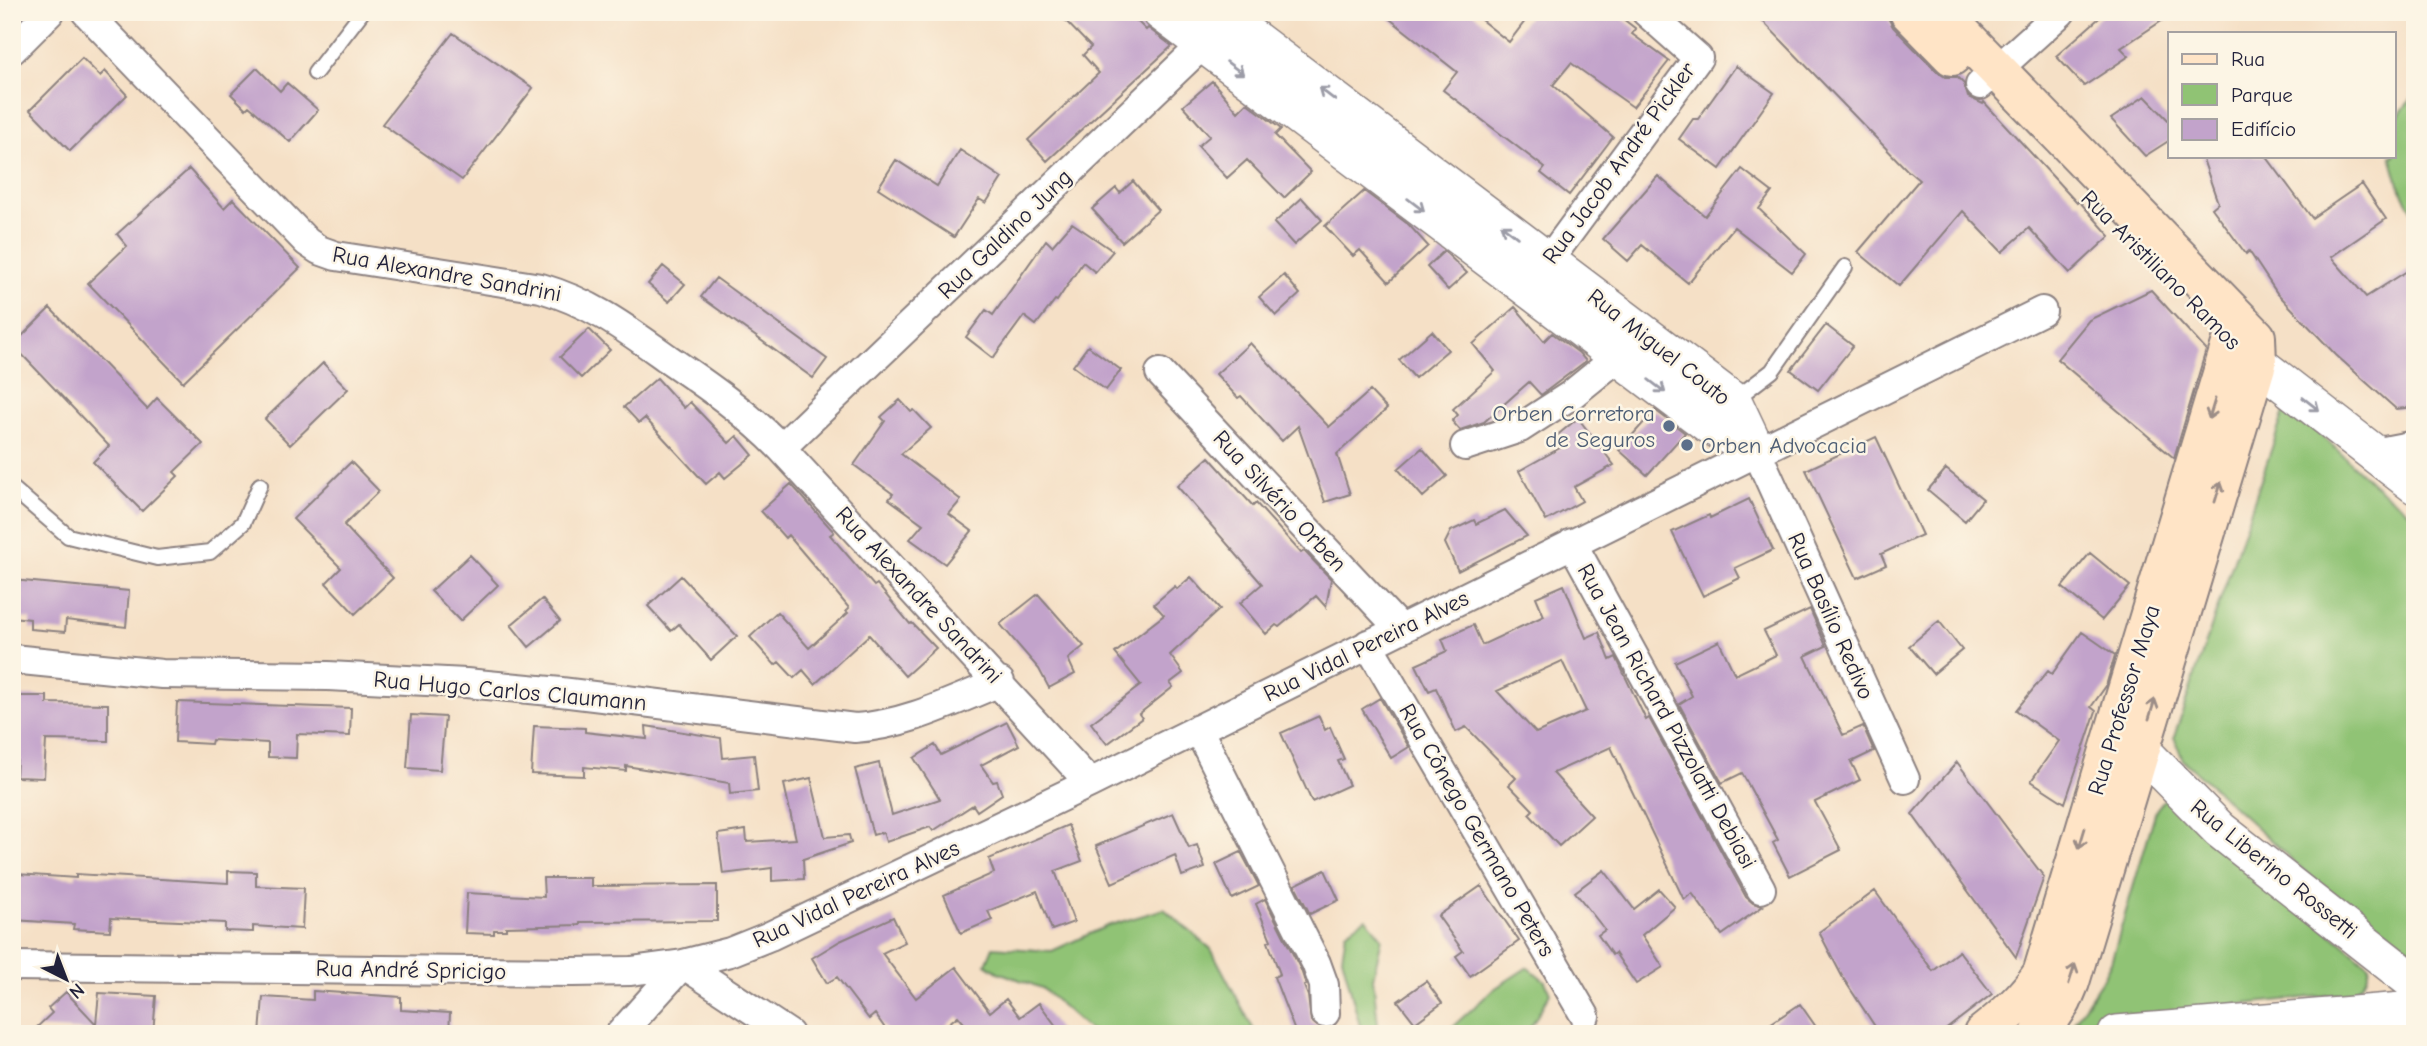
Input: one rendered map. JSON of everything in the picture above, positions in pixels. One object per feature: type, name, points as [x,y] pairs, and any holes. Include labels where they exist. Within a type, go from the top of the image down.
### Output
[{"type":"main road","name":"Rua Aristiliano Ramos","points":[[1909,12],[1989,78],[2132,226],[2244,353]]},
{"type":"main road","name":"Rua Aristiliano Ramos","points":[[1941,12],[1989,78]]},
{"type":"main road","name":"Rua Professor Maya","points":[[2006,1027],[2042,974],[2127,741],[2244,353]]},
{"type":"main road","name":"Rua Professor Maya","points":[[2040,1034],[2062,1001],[2070,982],[2127,741]]},
{"type":"street","points":[[12,50],[50,12]]},
{"type":"street","name":"Rua Alexandre Sandrini","points":[[86,12],[307,242],[319,250],[336,256],[541,288],[583,302],[736,406],[781,448],[1090,782]]},
{"type":"street","name":"Rua Miguel Couto","points":[[1161,12],[1216,25],[1538,275],[1733,401],[1757,452]]},
{"type":"street","name":"Rua Jacob André Pickler","points":[[1538,275],[1698,58],[1646,12]]},
{"type":"street","points":[[1989,78],[2061,12]]},
{"type":"street","name":"Rua Galdino Jung","points":[[781,448],[1216,25]]},
{"type":"street","name":"Rua Miguel Couto","points":[[1538,275],[1618,357],[1708,424],[1757,452]]},
{"type":"street","name":"Rua Vidal Pereira Alves","points":[[683,964],[730,952],[770,936],[1198,729],[2042,311]]},
{"type":"street","points":[[2244,353],[2415,485]]},
{"type":"street","points":[[1465,446],[1520,428],[1571,395],[1618,357]]},
{"type":"street","name":"Rua Silvério Orben","points":[[1160,373],[1400,629]]},
{"type":"street","points":[[2374,453],[2415,445]]},
{"type":"street","name":"Rua Basílio Redivo","points":[[1757,452],[1905,779]]},
{"type":"street","name":"Rua Jean Richard Pizzolatti Debiasi","points":[[1572,543],[1761,889]]},
{"type":"street","name":"Rua Cônego Germano Peters","points":[[1368,644],[1585,1016]]},
{"type":"street","name":"Rua Hugo Carlos Claumann","points":[[12,659],[162,674],[340,677],[466,684],[573,694],[855,729],[879,727],[901,721],[1000,682]]},
{"type":"street","points":[[1198,729],[1316,963],[1324,985],[1325,1013]]},
{"type":"street","name":"Rua Liberino Rossetti","points":[[2127,741],[2220,830],[2415,983]]},
{"type":"street","points":[[2360,1014],[2371,1003],[2379,989],[2383,973],[2381,956]]},
{"type":"street","points":[[620,1034],[683,964],[789,1034]]},
{"type":"street","name":"Rua André Spricigo","points":[[24,966],[573,972],[631,971],[683,964]]},
{"type":"street","points":[[12,987],[24,966]]},
{"type":"street","points":[[2117,1034],[2415,1010]]},
{"type":"lane","points":[[315,73],[362,12]]},
{"type":"lane","points":[[1733,401],[1772,370],[1846,267]]},
{"type":"lane","points":[[12,488],[68,536],[157,558],[210,552],[243,523],[260,485]]},
{"type":"green space","points":[[2415,94],[2415,215],[2400,188],[2392,158],[2396,158],[2396,118]]},
{"type":"green space","points":[[2295,410],[2373,484],[2415,517],[2415,952],[2315,881],[2183,760],[2174,737],[2284,412]]},
{"type":"green space","points":[[2167,796],[2370,966],[2361,985],[2350,993],[2074,1022],[2111,962],[2156,810]]},
{"type":"green space","points":[[1164,909],[1211,949],[1256,1034],[1094,1034],[1042,988],[998,972],[986,964],[993,947],[1052,951],[1107,926]]},
{"type":"green space","points":[[1366,918],[1382,938],[1373,978],[1379,1034],[1362,1034],[1342,957],[1346,932]]},
{"type":"green space","points":[[1528,967],[1545,981],[1550,993],[1527,1034],[1441,1034],[1494,989]]},
{"type":"building","points":[[1057,12],[1128,12],[1146,30],[1148,28],[1172,46],[1047,161],[1028,140],[1099,73],[1083,55],[1091,47]]},
{"type":"building","points":[[1381,12],[1471,12],[1509,42],[1532,12],[1614,12],[1636,29],[1632,34],[1669,61],[1633,107],[1571,63],[1553,85],[1613,137],[1569,195],[1541,173],[1545,168],[1443,90],[1457,72]]},
{"type":"building","points":[[1754,12],[1888,12],[1893,27],[1936,71],[1945,77],[1957,77],[1964,84],[1968,97],[1983,104],[1984,102],[2110,236],[2070,273],[2029,228],[2002,252],[1963,211],[1899,286],[1858,252],[1919,180]]},
{"type":"building","points":[[2106,12],[2175,12],[2121,48],[2129,56],[2084,86],[2056,56]]},
{"type":"building","points":[[453,33],[533,88],[462,180],[382,124]]},
{"type":"building","points":[[82,58],[100,76],[105,71],[127,95],[70,151],[30,110]]},
{"type":"building","points":[[1736,66],[1774,93],[1720,169],[1679,139],[1693,119],[1698,119]]},
{"type":"building","points":[[257,68],[280,91],[287,83],[318,110],[290,142],[249,106],[246,109],[231,94]]},
{"type":"building","points":[[1212,81],[1238,112],[1247,103],[1281,129],[1275,135],[1311,172],[1284,198],[1247,160],[1227,178],[1198,146],[1210,136],[1183,106]]},
{"type":"building","points":[[2145,96],[2168,120],[2168,141],[2145,156],[2111,119]]},
{"type":"building","points":[[960,150],[1002,178],[986,203],[979,199],[954,237],[878,188],[896,160],[937,186]]},
{"type":"building","points":[[2203,158],[2267,158],[2312,218],[2362,184],[2386,219],[2331,257],[2366,297],[2415,266],[2415,407],[2396,409],[2336,355],[2277,293],[2249,251],[2246,254],[2212,208],[2218,203]]},
{"type":"building","points":[[189,169],[224,208],[233,199],[300,268],[183,382],[88,283],[127,246],[117,234]]},
{"type":"building","points":[[1742,169],[1772,192],[1759,209],[1806,254],[1792,272],[1734,227],[1688,283],[1642,245],[1628,261],[1603,239],[1658,176],[1705,216]]},
{"type":"building","points":[[1133,181],[1158,210],[1122,242],[1092,209],[1116,188],[1120,193]]},
{"type":"building","points":[[1364,191],[1409,225],[1428,246],[1389,282],[1360,250],[1353,256],[1325,226]]},
{"type":"building","points":[[1302,198],[1322,220],[1294,245],[1274,223]]},
{"type":"building","points":[[1072,223],[1113,251],[1095,272],[1083,262],[1057,301],[1055,300],[1036,325],[1024,316],[993,358],[966,337],[986,310],[993,315],[1046,240],[1052,246]]},
{"type":"building","points":[[1444,251],[1467,273],[1448,290],[1427,267]]},
{"type":"building","points":[[663,266],[685,284],[669,302],[648,284]]},
{"type":"building","points":[[1284,275],[1300,294],[1276,316],[1259,297]]},
{"type":"building","points":[[716,278],[827,359],[813,378],[701,297]]},
{"type":"building","points":[[2151,290],[2206,350],[2174,458],[2057,359],[2089,320]]},
{"type":"building","points":[[1515,307],[1544,341],[1552,333],[1586,361],[1541,395],[1529,382],[1484,422],[1460,430],[1452,421],[1458,415],[1453,409],[1495,371],[1473,344]]},
{"type":"building","points":[[50,308],[147,409],[157,398],[203,444],[174,472],[178,476],[142,511],[93,462],[109,446],[13,345]]},
{"type":"building","points":[[1826,325],[1853,346],[1818,390],[1791,370]]},
{"type":"building","points":[[589,329],[610,350],[581,378],[560,357]]},
{"type":"building","points":[[1432,331],[1448,350],[1415,378],[1399,360]]},
{"type":"building","points":[[1250,343],[1329,427],[1370,391],[1387,409],[1337,454],[1350,494],[1325,502],[1298,426],[1282,441],[1241,396],[1238,398],[1216,374]]},
{"type":"building","points":[[1088,346],[1121,370],[1106,390],[1073,366]]},
{"type":"building","points":[[323,363],[348,389],[290,445],[265,419]]},
{"type":"building","points":[[657,378],[684,408],[690,402],[729,443],[737,436],[753,455],[725,478],[720,472],[706,484],[645,418],[639,423],[624,407]]},
{"type":"building","points":[[900,400],[931,428],[901,454],[961,500],[949,514],[972,531],[945,564],[910,539],[923,524],[889,499],[893,494],[854,465],[885,421],[881,417]]},
{"type":"building","points":[[1655,410],[1685,433],[1647,475],[1619,450]]},
{"type":"building","points":[[1578,418],[1614,465],[1574,487],[1582,501],[1546,521],[1519,471],[1560,448],[1554,438]]},
{"type":"building","points":[[1876,437],[1922,535],[1881,554],[1886,565],[1857,578],[1806,470]]},
{"type":"building","points":[[1422,448],[1447,476],[1423,497],[1398,469]]},
{"type":"building","points":[[1209,457],[1253,506],[1256,503],[1301,553],[1304,551],[1331,579],[1326,607],[1316,596],[1279,627],[1276,625],[1266,634],[1240,603],[1262,584],[1177,486]]},
{"type":"building","points":[[351,462],[379,491],[344,525],[393,578],[355,614],[326,583],[341,568],[293,519]]},
{"type":"building","points":[[1946,469],[1983,499],[1965,521],[1928,490]]},
{"type":"building","points":[[791,484],[834,532],[830,535],[874,586],[877,584],[910,624],[936,648],[905,676],[869,635],[815,684],[803,670],[794,678],[779,662],[775,665],[750,637],[777,612],[809,648],[848,613],[846,611],[849,608],[788,535],[785,538],[761,511]]},
{"type":"building","points":[[1749,499],[1773,550],[1735,568],[1740,578],[1703,596],[1672,532],[1709,515],[1710,518]]},
{"type":"building","points":[[1505,510],[1527,536],[1458,571],[1445,543],[1451,531],[1474,520],[1476,524]]},
{"type":"building","points":[[2090,553],[2130,586],[2102,620],[2062,587]]},
{"type":"building","points":[[470,555],[498,585],[460,621],[431,591]]},
{"type":"building","points":[[681,576],[737,636],[711,660],[679,624],[671,631],[648,606]]},
{"type":"building","points":[[1191,577],[1220,609],[1170,655],[1183,673],[1170,683],[1173,687],[1139,714],[1142,718],[1107,744],[1091,723],[1141,685],[1115,653],[1164,615],[1154,604],[1175,586],[1177,589]]},
{"type":"building","points":[[12,580],[129,591],[126,627],[66,620],[65,632],[30,629],[30,619],[12,617]]},
{"type":"building","points":[[1564,585],[1586,638],[1599,632],[1610,660],[1616,657],[1646,720],[1649,718],[1746,897],[1763,906],[1722,935],[1692,893],[1684,900],[1611,747],[1553,773],[1592,816],[1559,846],[1529,814],[1533,810],[1509,785],[1516,778],[1466,727],[1456,732],[1436,688],[1429,691],[1416,665],[1447,651],[1442,639],[1473,625],[1482,645],[1544,616],[1536,597]],"holes":[[[1562,661],[1586,711],[1536,733],[1497,691]]]},
{"type":"building","points":[[1038,594],[1084,646],[1068,659],[1075,674],[1049,688],[1039,669],[1000,624]]},
{"type":"building","points":[[542,599],[560,621],[529,647],[511,625]]},
{"type":"building","points":[[1810,609],[1826,646],[1805,656],[1843,735],[1863,726],[1874,751],[1851,762],[1860,780],[1815,802],[1841,850],[1790,876],[1773,843],[1778,840],[1742,773],[1722,783],[1679,704],[1692,696],[1675,662],[1719,641],[1735,675],[1776,655],[1764,631]]},
{"type":"building","points":[[1939,621],[1962,650],[1933,674],[1909,646]]},
{"type":"building","points":[[2082,632],[2115,655],[2106,686],[2091,707],[2096,711],[2065,803],[2031,781],[2059,741],[2016,710],[2048,671],[2052,674]]},
{"type":"building","points":[[12,696],[47,696],[47,703],[108,704],[108,741],[46,740],[44,778],[16,777],[18,741],[12,741]]},
{"type":"building","points":[[1380,698],[1409,747],[1391,758],[1362,709]]},
{"type":"building","points":[[177,702],[351,708],[350,736],[297,734],[296,758],[268,757],[268,743],[212,740],[211,744],[175,742]]},
{"type":"building","points":[[411,715],[445,717],[440,770],[407,768]]},
{"type":"building","points":[[1319,716],[1325,730],[1330,727],[1344,759],[1338,761],[1349,785],[1312,802],[1281,733]]},
{"type":"building","points":[[1007,722],[1019,745],[981,765],[993,782],[997,781],[1002,794],[977,811],[973,805],[933,831],[930,827],[886,842],[883,832],[873,835],[855,769],[879,763],[892,815],[940,799],[914,758],[935,745],[941,755]]},
{"type":"building","points":[[534,726],[585,728],[585,732],[647,739],[646,726],[721,738],[723,758],[754,755],[758,791],[730,794],[729,783],[626,766],[626,771],[584,767],[584,776],[531,774]]},
{"type":"building","points":[[1957,762],[2044,877],[2016,957],[1912,814]]},
{"type":"building","points":[[811,778],[825,837],[849,835],[851,843],[803,859],[804,879],[772,881],[772,868],[723,874],[718,834],[746,830],[747,842],[796,839],[784,784]]},
{"type":"building","points":[[1173,813],[1189,848],[1197,845],[1205,868],[1182,876],[1175,855],[1112,883],[1096,846]]},
{"type":"building","points":[[1068,825],[1082,861],[1055,871],[1074,922],[1052,930],[1037,891],[988,911],[992,920],[961,933],[944,895],[994,873],[989,859]]},
{"type":"building","points":[[1241,852],[1259,886],[1232,899],[1216,864]]},
{"type":"building","points":[[1325,870],[1339,900],[1310,914],[1295,885]]},
{"type":"building","points":[[1604,870],[1634,909],[1659,889],[1675,907],[1642,935],[1663,967],[1636,984],[1615,953],[1612,955],[1598,935],[1605,930],[1575,892]]},
{"type":"building","points":[[228,871],[256,872],[256,886],[304,888],[302,929],[253,926],[253,932],[225,931],[225,923],[111,918],[110,931],[73,929],[74,924],[14,920],[17,874],[76,878],[76,874],[228,883]]},
{"type":"building","points":[[543,878],[591,878],[591,886],[717,885],[717,921],[580,922],[580,925],[506,927],[506,930],[494,930],[494,934],[465,933],[467,893],[544,897]]},
{"type":"building","points":[[1481,886],[1519,941],[1470,976],[1456,956],[1463,951],[1438,916]]},
{"type":"building","points":[[1875,891],[1933,971],[1959,951],[1992,994],[1940,1034],[1880,1034],[1843,978],[1819,932]]},
{"type":"building","points":[[1265,899],[1301,970],[1311,1021],[1320,1028],[1322,1034],[1296,1034],[1274,977],[1280,974],[1268,942],[1271,940],[1256,904]]},
{"type":"building","points":[[893,917],[905,942],[882,953],[916,998],[956,967],[990,1012],[1006,999],[1020,1017],[1039,1003],[1062,1034],[961,1034],[968,1028],[958,1016],[935,1034],[889,1034],[875,1014],[869,1019],[837,977],[827,983],[812,958],[840,941]]},
{"type":"building","points":[[1426,981],[1442,1003],[1415,1023],[1398,1001]]},
{"type":"building","points":[[313,991],[401,997],[401,1010],[450,1013],[449,1034],[260,1034],[263,997],[313,1000]]},
{"type":"building","points":[[66,992],[96,1024],[99,993],[156,996],[153,1034],[36,1028],[52,1013],[48,1008]]},
{"type":"building","points":[[1800,1004],[1821,1034],[1755,1034]]},
{"type":"place","name":"Orben Corretora de Seguros","points":[[1669,426]]},
{"type":"place","name":"Orben Advocacia","points":[[1687,445]]}]
